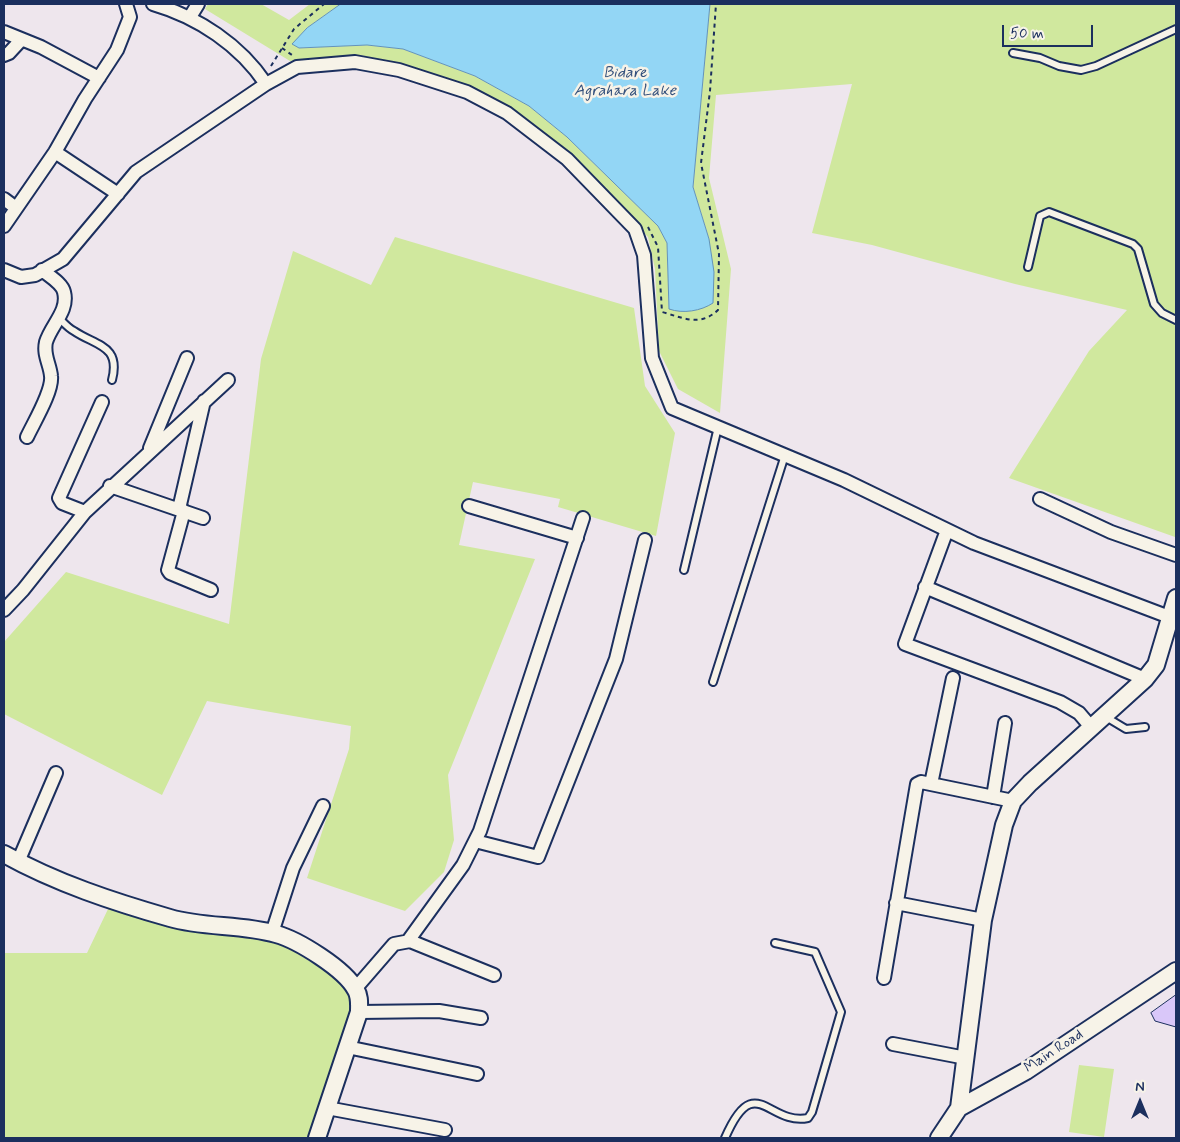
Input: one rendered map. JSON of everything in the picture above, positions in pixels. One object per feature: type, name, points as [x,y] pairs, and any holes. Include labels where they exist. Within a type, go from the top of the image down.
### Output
[{"type":"street","points":[[4,226],[55,152],[117,50],[130,17],[126,4]]},
{"type":"street","points":[[153,4],[171,6],[190,17],[249,60],[265,82]]},
{"type":"street","points":[[190,17],[198,4]]},
{"type":"street","points":[[4,32],[41,47],[99,78]]},
{"type":"street","points":[[4,55],[9,53],[21,40]]},
{"type":"street","points":[[4,270],[21,277],[35,275],[63,259],[136,172],[265,82],[297,67],[355,62],[400,70],[467,92],[507,113],[567,159],[635,229],[644,255],[652,358],[672,408],[844,480],[974,543],[1175,608],[1156,665],[1145,679],[1030,783],[1013,801],[1004,825],[983,920],[959,1108]]},
{"type":"street","points":[[55,152],[118,194]]},
{"type":"street","points":[[4,199],[16,208]]},
{"type":"street","points":[[27,437],[49,389],[52,376],[45,349],[47,339],[63,308],[65,294],[63,288],[42,270]]},
{"type":"street","points":[[148,453],[187,358]]},
{"type":"street","points":[[4,610],[23,590],[85,512],[110,486],[228,380]]},
{"type":"street","points":[[204,401],[168,570],[170,573],[211,590]]},
{"type":"street","points":[[85,512],[62,503],[59,498],[102,402]]},
{"type":"street","points":[[110,486],[203,518]]},
{"type":"street","points":[[1040,499],[1111,532],[1176,554]]},
{"type":"street","points":[[469,506],[577,538]]},
{"type":"street","points":[[408,941],[462,865],[475,841],[583,518]]},
{"type":"street","points":[[947,530],[905,644],[1060,702],[1079,713],[1092,727]]},
{"type":"street","points":[[475,841],[538,857],[616,659],[646,540]]},
{"type":"street","points":[[925,587],[1145,679]]},
{"type":"street","points":[[931,784],[953,678]]},
{"type":"street","points":[[993,797],[1005,723]]},
{"type":"street","points":[[56,773],[9,859],[114,901],[173,919],[272,933],[312,952],[348,979],[360,1000],[359,1012],[317,1138]]},
{"type":"street","points":[[884,978],[914,789],[917,784],[921,782],[1013,801]]},
{"type":"street","points":[[272,933],[293,868],[323,806]]},
{"type":"street","points":[[896,903],[983,920]]},
{"type":"street","points":[[355,989],[394,944],[408,941],[494,975]]},
{"type":"street","name":"Main Road","points":[[939,1138],[959,1108],[1026,1071],[1176,971]]},
{"type":"street","points":[[359,1012],[439,1010],[481,1018]]},
{"type":"street","points":[[893,1044],[966,1058]]},
{"type":"street","points":[[347,1047],[477,1074]]},
{"type":"street","points":[[327,1108],[444,1130]]},
{"type":"lane","points":[[1013,53],[1040,58],[1059,66],[1081,70],[1096,66],[1176,29]]},
{"type":"lane","points":[[1028,267],[1040,216],[1049,212],[1133,244],[1138,249],[1154,304],[1162,313],[1176,320]]},
{"type":"lane","points":[[59,318],[74,332],[89,338],[110,352],[115,367],[112,380]]},
{"type":"lane","points":[[684,570],[718,427]]},
{"type":"lane","points":[[713,682],[785,455]]},
{"type":"lane","points":[[1105,716],[1126,729],[1145,727]]},
{"type":"lane","points":[[725,1138],[735,1116],[745,1106],[753,1104],[765,1104],[789,1117],[808,1118],[812,1112],[827,1066],[842,1012],[815,952],[775,943]]},
{"type":"path","points":[[265,82],[294,29],[324,4]]},
{"type":"path","points":[[642,221],[649,228],[658,247],[662,312],[691,320],[709,319],[718,310],[719,254],[701,163],[710,91],[716,4]]},
{"type":"path","points":[[282,48],[294,56]]},
{"type":"green space","points":[[208,4],[261,4],[289,20],[310,4],[341,4],[307,28],[293,44],[299,48],[367,45],[403,49],[475,76],[529,106],[567,137],[658,226],[667,243],[669,309],[709,239],[693,187],[710,4],[1176,4],[1175,537],[1009,478],[1089,351],[1127,310],[1015,284],[872,245],[812,233],[852,84],[716,95],[709,178],[731,269],[720,413],[678,389],[659,351],[655,269],[648,237],[566,152],[524,117],[469,87],[401,64],[360,55],[290,61],[205,9]]},
{"type":"green space","points":[[395,237],[634,308],[645,386],[675,433],[656,536],[558,507],[560,499],[473,482],[459,545],[535,559],[448,775],[454,840],[444,872],[405,911],[307,878],[349,749],[351,726],[207,701],[162,795],[4,714],[4,642],[66,572],[229,624],[261,359],[293,251],[371,285]]},
{"type":"green space","points":[[109,907],[284,945],[343,982],[354,1000],[314,1138],[4,1138],[4,953],[87,953]]},
{"type":"green space","points":[[1079,1065],[1114,1069],[1104,1137],[1069,1132]]},
{"type":"water","name":"Bidare Agrahara Lake","points":[[341,4],[710,4],[693,187],[709,239],[714,272],[713,303],[692,311],[674,311],[669,309],[667,243],[658,226],[567,137],[529,106],[475,76],[403,49],[367,45],[299,48],[292,44],[307,28]]},
{"type":"building","points":[[1176,995],[1176,1027],[1155,1021],[1151,1013]]}]
